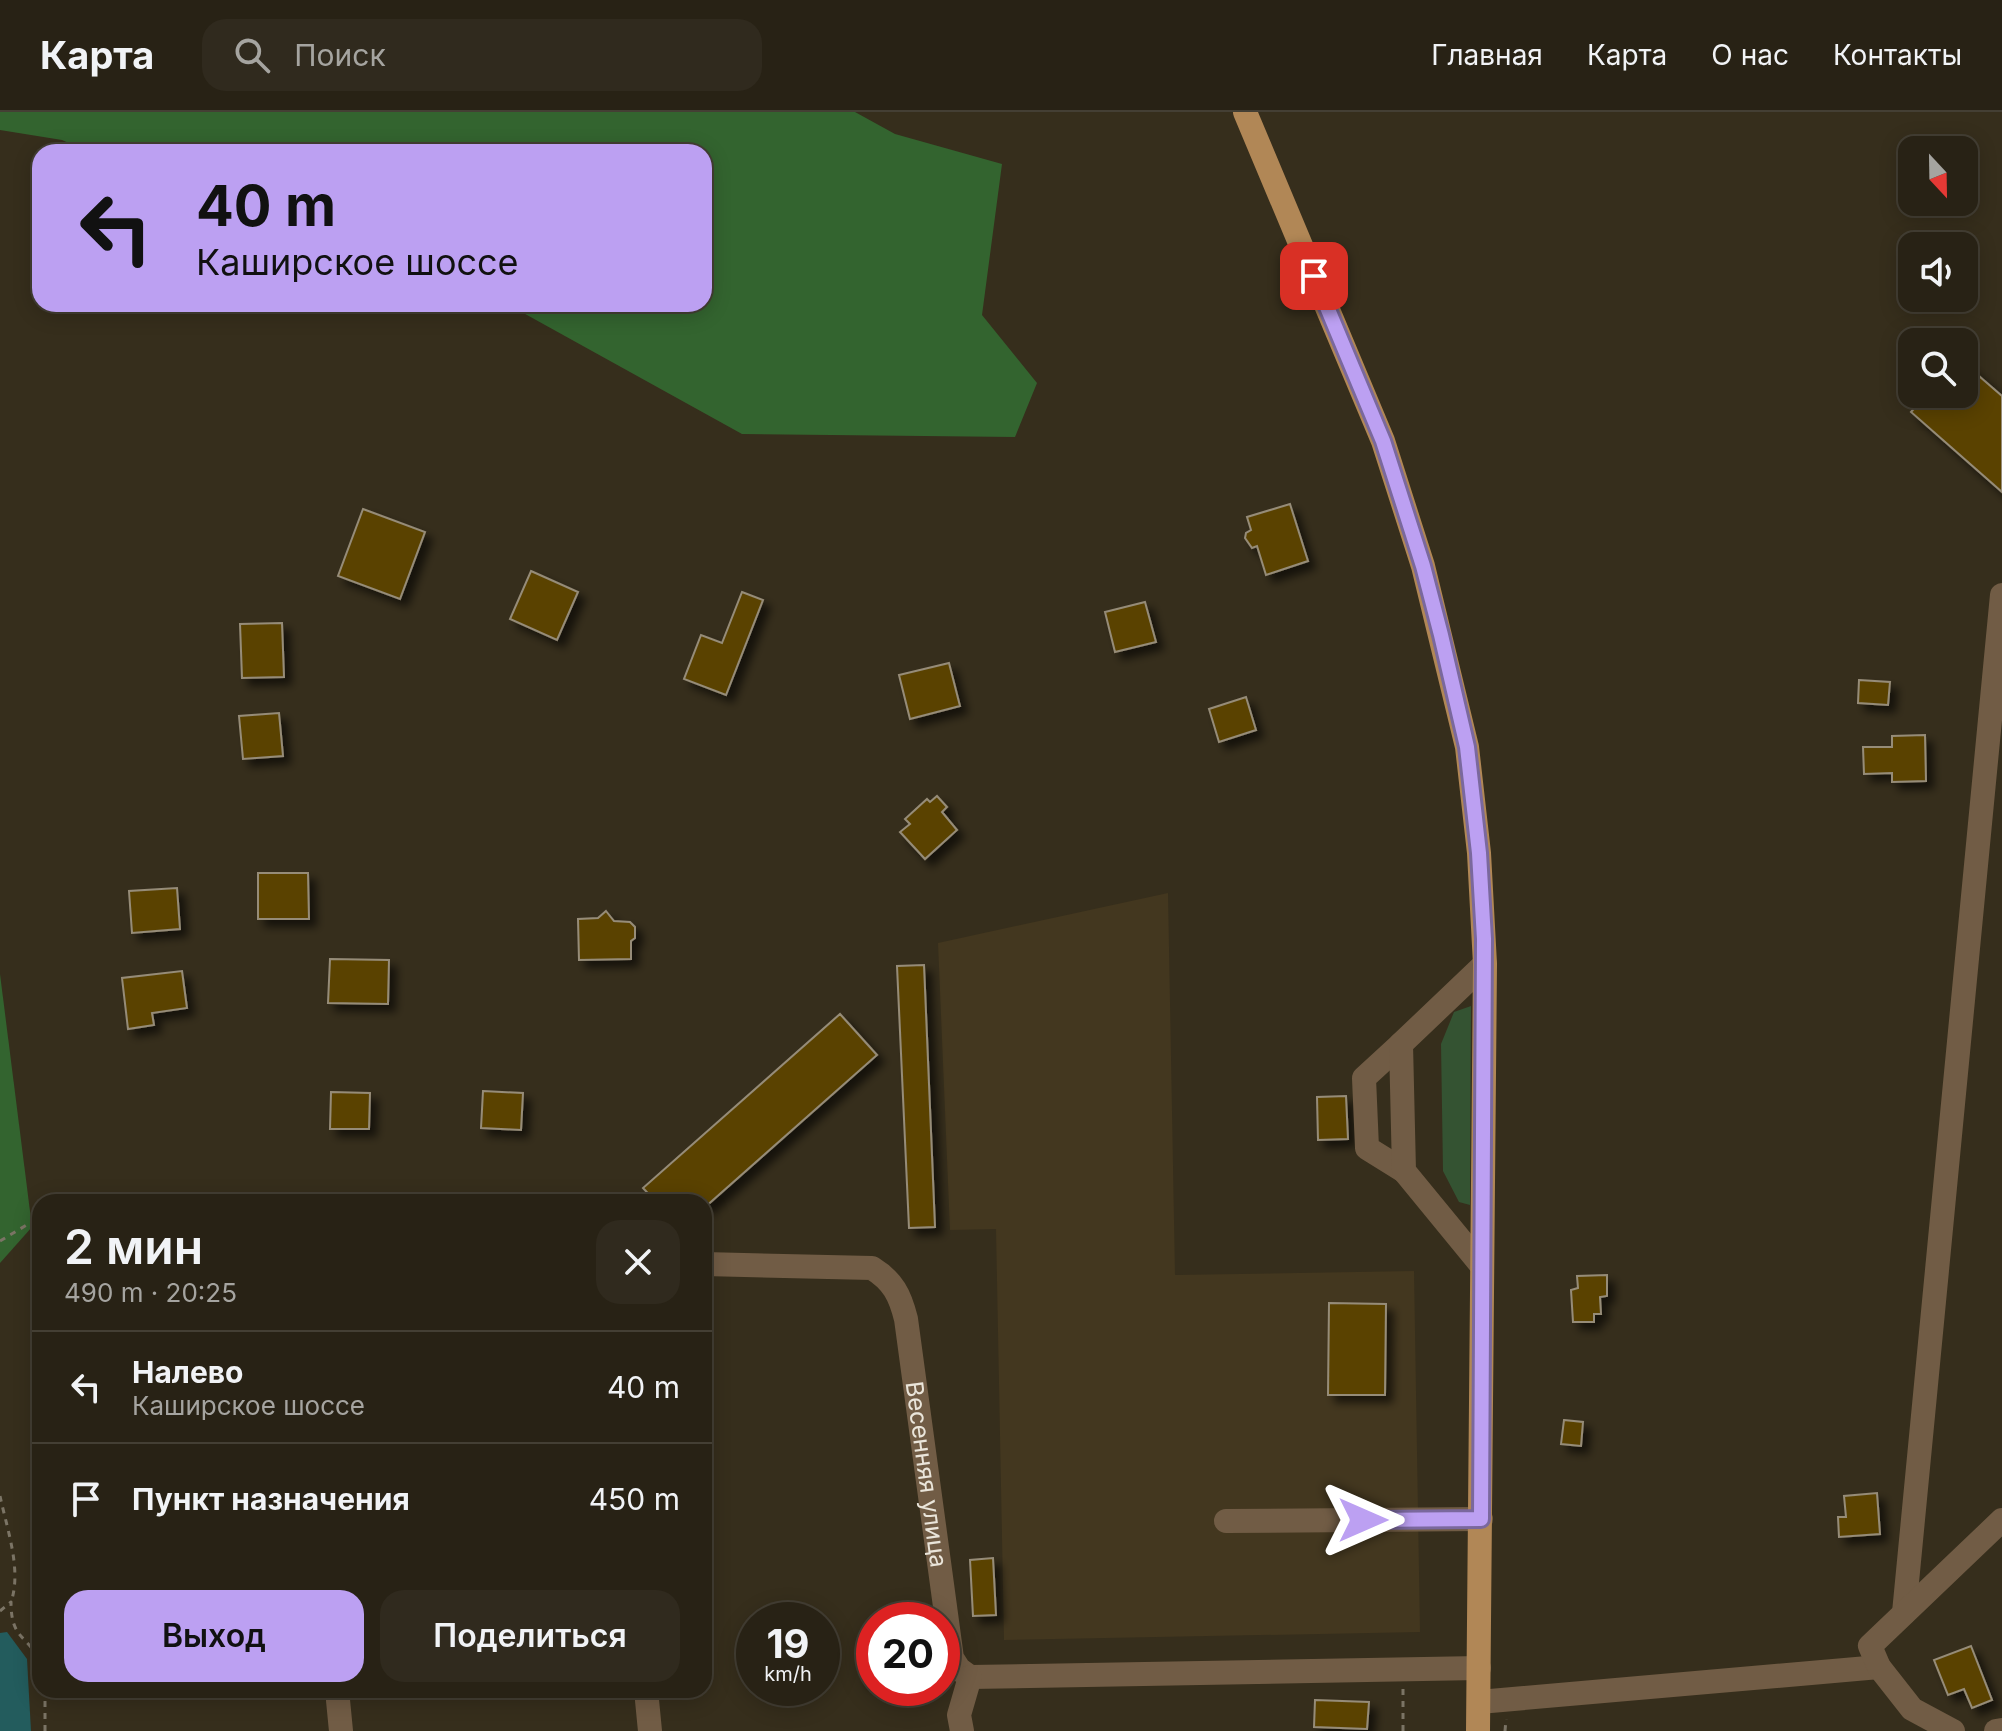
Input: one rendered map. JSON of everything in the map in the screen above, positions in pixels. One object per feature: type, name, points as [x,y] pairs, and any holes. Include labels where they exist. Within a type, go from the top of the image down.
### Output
[{"type":"main road","points":[[1245,112],[1383,441],[1423,566],[1467,747],[1479,853],[1485,964],[1478,1731]]},
{"type":"street","points":[[1904,1613],[2002,595]]},
{"type":"street","points":[[1482,1266],[1404,1171],[1367,1148],[1364,1078],[1485,964]]},
{"type":"street","points":[[1401,1044],[1404,1171]]},
{"type":"street","name":"Весенняя улица","points":[[712,1264],[872,1268],[886,1277],[899,1295],[906,1319],[952,1658],[959,1669],[970,1677]]},
{"type":"street","points":[[1226,1521],[1481,1519]]},
{"type":"street","points":[[1953,1731],[1913,1720],[1879,1667],[1870,1646],[2002,1520]]},
{"type":"street","points":[[1479,1702],[1879,1667]]},
{"type":"street","points":[[962,1731],[959,1715],[970,1677],[1479,1668]]},
{"type":"street","points":[[338,1698],[341,1731]]},
{"type":"street","points":[[647,1698],[650,1731]]},
{"type":"street","points":[[1996,1731],[2002,1730]]},
{"type":"path","points":[[0,1241],[32,1222]]},
{"type":"path","points":[[0,1496],[15,1572],[11,1622],[32,1649]]},
{"type":"path","points":[[0,1611],[11,1602]]},
{"type":"path","points":[[1403,1669],[1403,1731]]},
{"type":"path","points":[[45,1698],[45,1731]]},
{"type":"shaded area","points":[[1168,893],[1175,1275],[1414,1271],[1420,1632],[1004,1640],[996,1229],[950,1230],[938,943]]},
{"type":"green space","points":[[0,112],[855,112],[895,134],[1002,164],[982,315],[1037,383],[1015,437],[742,434],[521,312],[712,312],[712,144],[71,144],[0,130]]},
{"type":"green space","points":[[0,974],[32,1227],[0,1263]]},
{"type":"green space","points":[[1471,1006],[1470,1205],[1459,1202],[1443,1171],[1441,1044],[1454,1012]]},
{"type":"water","points":[[7,1632],[27,1659],[31,1731],[0,1731],[0,1633]]},
{"type":"building","points":[[1978,375],[2002,396],[2002,492],[1911,412],[1915,408],[1978,408]]},
{"type":"building","points":[[1290,504],[1308,561],[1266,575],[1257,546],[1252,548],[1245,538],[1251,530],[1247,517]]},
{"type":"building","points":[[363,509],[425,532],[400,599],[338,576]]},
{"type":"building","points":[[531,571],[578,592],[557,640],[510,619]]},
{"type":"building","points":[[742,592],[763,600],[726,695],[684,679],[701,635],[722,643]]},
{"type":"building","points":[[1145,602],[1156,642],[1115,652],[1105,612]]},
{"type":"building","points":[[282,623],[284,677],[242,678],[240,624]]},
{"type":"building","points":[[949,663],[960,706],[910,719],[899,675]]},
{"type":"building","points":[[1859,680],[1890,682],[1888,705],[1858,703]]},
{"type":"building","points":[[1246,697],[1256,730],[1219,742],[1209,709]]},
{"type":"building","points":[[279,713],[283,756],[243,759],[239,716]]},
{"type":"building","points":[[1925,735],[1926,781],[1892,782],[1892,773],[1864,774],[1863,747],[1892,747],[1892,736]]},
{"type":"building","points":[[937,796],[947,807],[942,812],[957,830],[925,859],[900,832],[910,824],[905,819],[927,799],[930,802]]},
{"type":"building","points":[[258,873],[308,873],[309,919],[258,919]]},
{"type":"building","points":[[177,888],[180,929],[132,933],[129,891]]},
{"type":"building","points":[[606,911],[614,921],[630,922],[635,927],[631,959],[579,960],[578,919],[598,918]]},
{"type":"building","points":[[330,959],[389,960],[388,1004],[328,1003]]},
{"type":"building","points":[[924,965],[935,1227],[909,1228],[897,966]]},
{"type":"building","points":[[182,971],[187,1008],[152,1013],[154,1025],[128,1029],[122,978]]},
{"type":"building","points":[[840,1014],[877,1055],[712,1201],[712,1194],[649,1194],[643,1188]]},
{"type":"building","points":[[483,1091],[523,1093],[521,1130],[481,1128]]},
{"type":"building","points":[[331,1092],[370,1093],[369,1129],[330,1129]]},
{"type":"building","points":[[1346,1096],[1348,1139],[1318,1140],[1317,1097]]},
{"type":"building","points":[[1607,1275],[1607,1296],[1600,1297],[1601,1314],[1594,1314],[1594,1322],[1573,1322],[1571,1290],[1578,1288],[1577,1276]]},
{"type":"building","points":[[1329,1303],[1386,1304],[1385,1395],[1328,1395]]},
{"type":"building","points":[[1564,1420],[1583,1422],[1581,1446],[1561,1444]]},
{"type":"building","points":[[1877,1493],[1880,1534],[1839,1537],[1838,1517],[1846,1517],[1844,1496]]},
{"type":"building","points":[[993,1558],[996,1615],[973,1616],[970,1560]]},
{"type":"building","points":[[1971,1646],[1992,1700],[1972,1708],[1964,1689],[1948,1695],[1934,1660]]},
{"type":"building","points":[[1315,1700],[1369,1702],[1367,1729],[1314,1727]]},
{"type":"route","points":[[1314,276],[1383,441],[1423,566],[1441,635],[1467,747],[1479,853],[1485,964],[1481,1519],[1363,1520]]}]
